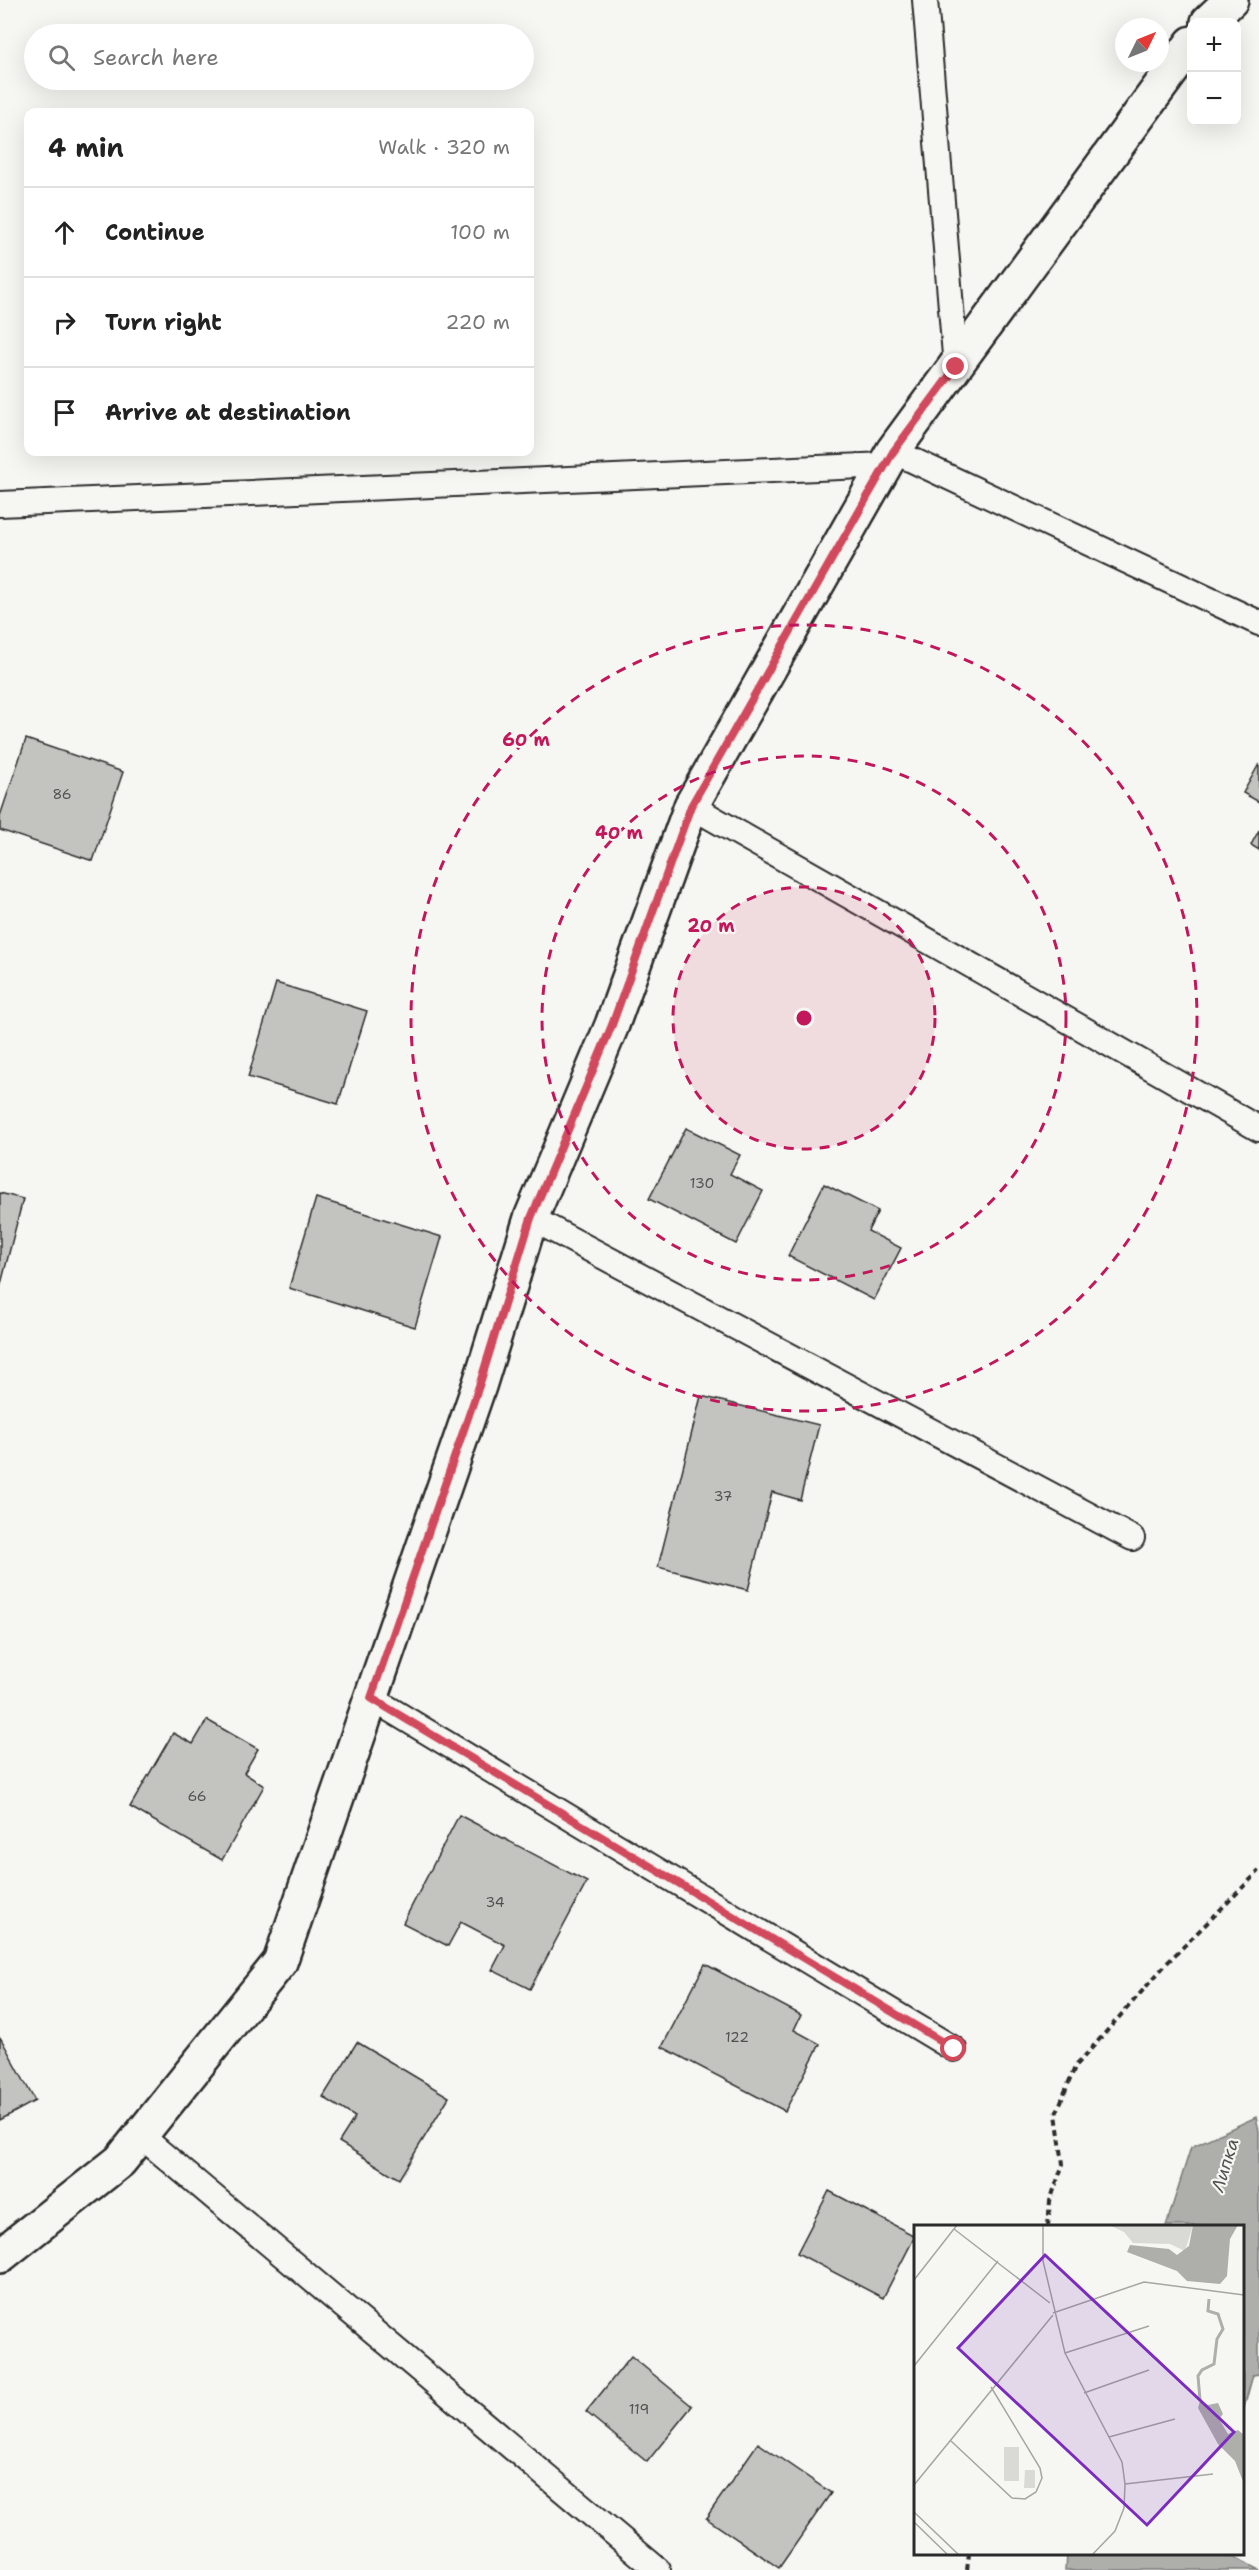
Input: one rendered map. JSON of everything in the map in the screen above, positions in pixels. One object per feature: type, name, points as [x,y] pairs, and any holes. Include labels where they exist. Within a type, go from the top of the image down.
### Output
[{"type":"street","points":[[1212,18],[1232,0]]},
{"type":"street","points":[[0,2256],[120,2161],[280,1962],[480,1383],[531,1218],[612,1025],[691,806],[889,458],[1187,49]]},
{"type":"lane","points":[[925,0],[956,367]]},
{"type":"lane","points":[[0,504],[889,458],[1259,623]]},
{"type":"lane","points":[[691,806],[1259,1129]]},
{"type":"lane","points":[[531,1218],[1132,1538]]},
{"type":"lane","points":[[371,1698],[954,2049]]},
{"type":"lane","points":[[141,2136],[658,2570]]},
{"type":"path","points":[[1048,2225],[1050,2201],[1063,2164],[1056,2114],[1075,2067],[1167,1963],[1259,1871]]},
{"type":"path","points":[[967,2570],[969,2555]]},
{"type":"water","name":"Липка","points":[[1256,2117],[1259,2131],[1259,2374],[1253,2375],[1244,2407],[1244,2225],[1166,2225],[1191,2147]]},
{"type":"water","points":[[1066,2555],[1230,2555],[1259,2570],[1065,2570]]},
{"type":"building","points":[[26,739],[123,772],[93,861],[0,830],[0,816]]},
{"type":"building","points":[[1259,764],[1259,802],[1243,793]]},
{"type":"building","points":[[1259,830],[1259,850],[1251,845]]},
{"type":"building","points":[[276,983],[367,1011],[338,1104],[248,1077]]},
{"type":"building","points":[[686,1128],[740,1155],[730,1174],[763,1191],[736,1244],[649,1199]]},
{"type":"building","points":[[824,1184],[878,1211],[868,1231],[901,1248],[874,1300],[788,1256]]},
{"type":"building","points":[[0,1193],[23,1199],[0,1288]]},
{"type":"building","points":[[316,1198],[442,1237],[415,1327],[289,1288]]},
{"type":"building","points":[[701,1396],[819,1425],[800,1500],[772,1492],[748,1590],[658,1567]]},
{"type":"building","points":[[207,1720],[258,1749],[244,1773],[264,1786],[222,1860],[130,1807],[173,1733],[193,1744]]},
{"type":"building","points":[[459,1815],[587,1882],[530,1989],[492,1970],[505,1945],[461,1922],[448,1946],[403,1923]]},
{"type":"building","points":[[705,1964],[801,2015],[794,2030],[820,2044],[785,2111],[662,2047]]},
{"type":"building","points":[[0,2037],[35,2101],[0,2120]]},
{"type":"building","points":[[357,2042],[449,2097],[399,2179],[339,2142],[355,2117],[323,2097]]},
{"type":"building","points":[[829,2191],[914,2235],[883,2298],[797,2253]]},
{"type":"building","points":[[631,2356],[692,2406],[647,2462],[586,2412]]},
{"type":"building","points":[[758,2443],[831,2493],[779,2568],[706,2518]]},
{"type":"route","points":[[954,2049],[371,1698],[480,1383],[531,1218],[612,1025],[691,806],[893,452],[956,367]]}]
